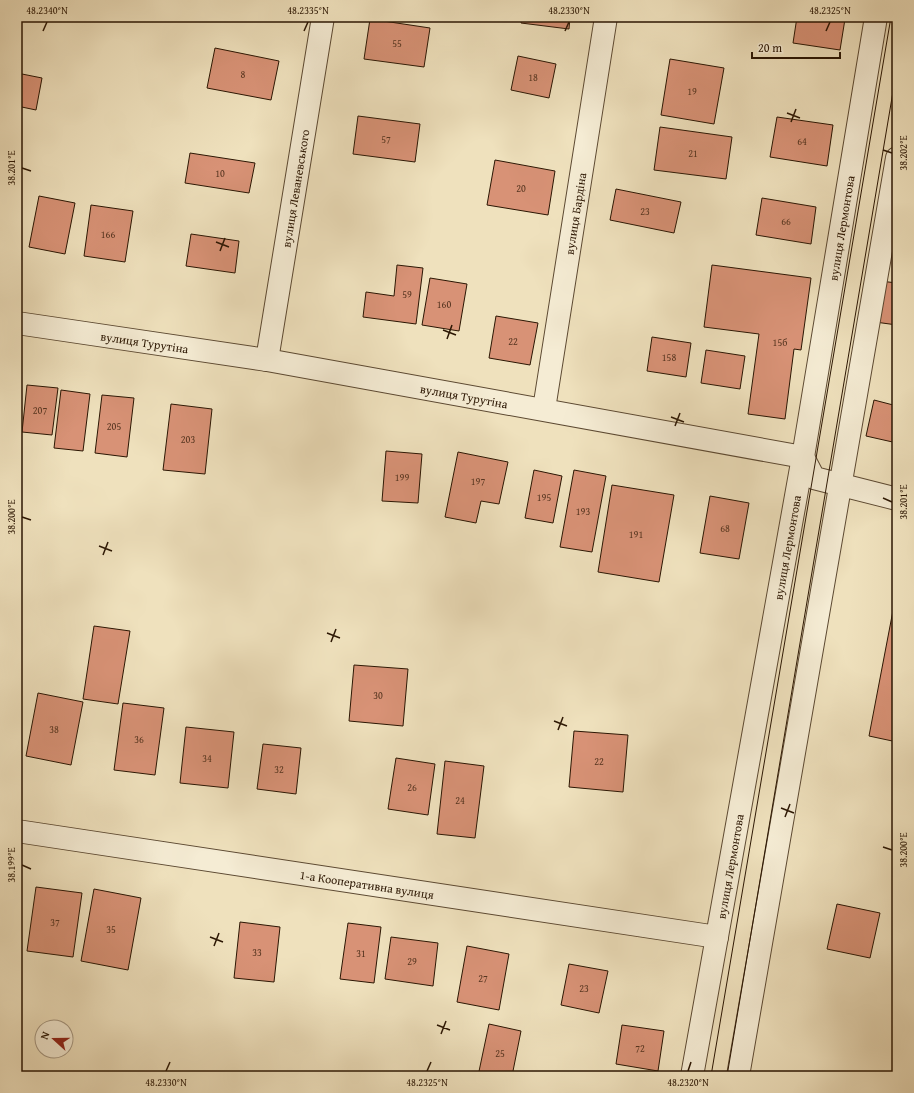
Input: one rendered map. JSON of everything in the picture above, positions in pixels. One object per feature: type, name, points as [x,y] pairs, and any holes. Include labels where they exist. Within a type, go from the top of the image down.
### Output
[{"type":"street","name":"вулиця Леваневського","points":[[267,360],[323,17]]},
{"type":"street","name":"вулиця Бардіна","points":[[544,409],[606,17]]},
{"type":"street","name":"вулиця Лермонтова","points":[[692,1076],[803,458],[876,17]]},
{"type":"street","points":[[738,1076],[897,158]]},
{"type":"street","name":"вулиця Турутіна","points":[[17,323],[267,360],[544,409],[803,458]]},
{"type":"street","points":[[803,458],[814,478],[897,499]]},
{"type":"street","name":"1-а Кооперативна вулиця","points":[[17,831],[717,937]]},
{"type":"building","points":[[522,17],[570,17],[569,29],[521,23]]},
{"type":"building","points":[[797,17],[834,17],[845,19],[840,50],[793,43]]},
{"type":"building","points":[[370,19],[430,28],[424,67],[364,59]]},
{"type":"building","points":[[215,48],[279,61],[271,100],[207,88]]},
{"type":"building","points":[[518,56],[556,64],[549,98],[511,90]]},
{"type":"building","points":[[670,59],[724,68],[714,124],[661,115]]},
{"type":"building","points":[[17,73],[42,78],[36,110],[17,106]]},
{"type":"building","points":[[358,116],[420,124],[415,162],[353,154]]},
{"type":"building","points":[[777,117],[833,125],[827,166],[770,157]]},
{"type":"building","points":[[660,127],[732,137],[726,179],[654,170]]},
{"type":"building","points":[[190,153],[255,163],[249,193],[185,183]]},
{"type":"building","points":[[495,160],[555,171],[548,215],[487,205]]},
{"type":"building","points":[[616,189],[681,202],[674,233],[610,220]]},
{"type":"building","points":[[39,196],[75,203],[65,254],[29,247]]},
{"type":"building","points":[[762,198],[816,207],[811,244],[756,235]]},
{"type":"building","points":[[91,205],[133,211],[125,262],[84,256]]},
{"type":"building","points":[[191,234],[239,241],[235,273],[186,266]]},
{"type":"building","points":[[397,265],[423,268],[416,324],[363,317],[366,292],[394,296]]},
{"type":"building","points":[[712,265],[811,278],[801,350],[794,349],[785,419],[748,414],[759,334],[704,327]]},
{"type":"building","points":[[430,278],[467,284],[459,331],[422,325]]},
{"type":"building","points":[[880,281],[897,283],[897,325],[875,322]]},
{"type":"building","points":[[496,316],[538,323],[530,365],[489,358]]},
{"type":"building","points":[[652,337],[691,343],[686,377],[647,371]]},
{"type":"building","points":[[706,350],[745,356],[740,389],[701,383]]},
{"type":"building","points":[[27,385],[58,388],[52,435],[22,432]]},
{"type":"building","points":[[61,390],[90,394],[83,451],[54,448]]},
{"type":"building","points":[[102,395],[134,398],[127,457],[95,453]]},
{"type":"building","points":[[874,400],[897,406],[897,443],[866,436]]},
{"type":"building","points":[[171,404],[212,409],[205,474],[163,470]]},
{"type":"building","points":[[386,451],[422,454],[418,503],[382,501]]},
{"type":"building","points":[[458,452],[508,462],[499,504],[481,501],[476,523],[445,517]]},
{"type":"building","points":[[534,470],[562,476],[553,523],[525,518]]},
{"type":"building","points":[[574,470],[606,476],[592,552],[560,547]]},
{"type":"building","points":[[612,485],[674,495],[659,582],[598,572]]},
{"type":"building","points":[[710,496],[749,503],[739,559],[700,553]]},
{"type":"building","points":[[895,600],[897,601],[897,742],[869,736]]},
{"type":"building","points":[[94,626],[130,631],[118,704],[83,699]]},
{"type":"building","points":[[354,665],[408,669],[403,726],[349,721]]},
{"type":"building","points":[[38,693],[83,702],[71,765],[26,756]]},
{"type":"building","points":[[123,703],[164,708],[155,775],[114,770]]},
{"type":"building","points":[[186,727],[234,732],[228,788],[180,783]]},
{"type":"building","points":[[574,731],[628,735],[623,792],[569,787]]},
{"type":"building","points":[[263,744],[301,748],[296,794],[257,789]]},
{"type":"building","points":[[396,758],[435,764],[428,815],[388,809]]},
{"type":"building","points":[[445,761],[484,766],[475,838],[437,834]]},
{"type":"building","points":[[36,887],[82,893],[73,957],[27,951]]},
{"type":"building","points":[[94,889],[141,898],[128,970],[81,961]]},
{"type":"building","points":[[837,904],[880,913],[870,958],[827,949]]},
{"type":"building","points":[[240,922],[280,927],[274,982],[234,978]]},
{"type":"building","points":[[348,923],[381,927],[374,983],[340,979]]},
{"type":"building","points":[[391,937],[438,943],[433,986],[385,979]]},
{"type":"building","points":[[467,946],[509,954],[499,1010],[457,1002]]},
{"type":"building","points":[[569,964],[608,971],[599,1013],[561,1005]]},
{"type":"building","points":[[489,1024],[521,1031],[512,1076],[478,1076]]},
{"type":"building","points":[[622,1025],[664,1031],[658,1071],[616,1064]]},
{"type":"tram line","points":[[711,1076],[891,17]]},
{"type":"tram line","points":[[727,1076],[897,68]]}]
